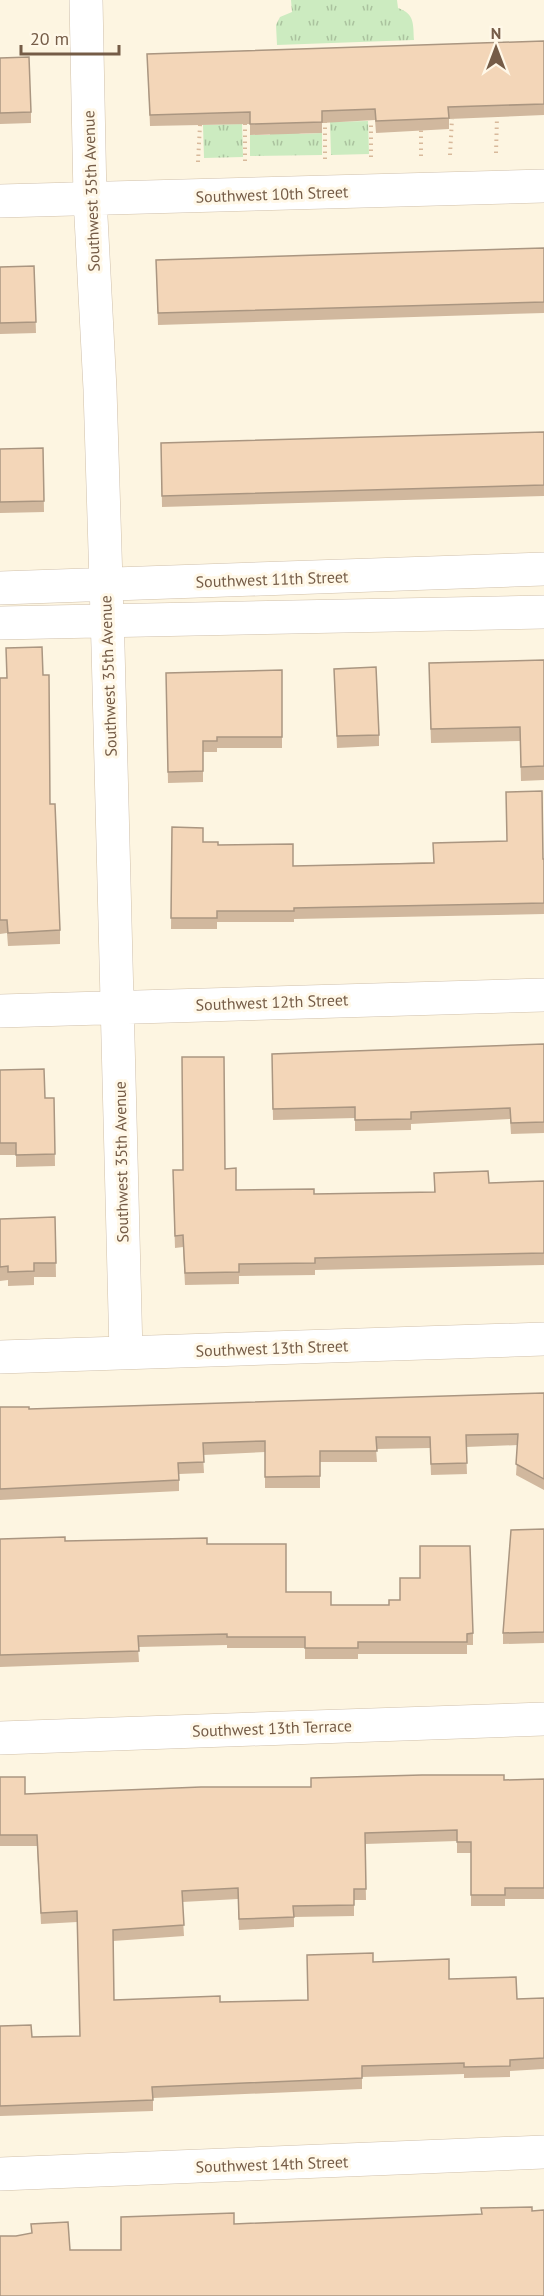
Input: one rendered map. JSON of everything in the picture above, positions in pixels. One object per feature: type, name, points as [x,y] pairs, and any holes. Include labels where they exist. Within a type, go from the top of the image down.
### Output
[{"type":"street","name":"Southwest 35th Avenue","points":[[86,0],[90,198],[100,389],[106,584],[126,1353]]},
{"type":"street","name":"Southwest 10th Street","points":[[0,201],[544,186]]},
{"type":"street","name":"Southwest 11th Street","points":[[0,588],[544,569]]},
{"type":"street","points":[[0,623],[544,612]]},
{"type":"street","name":"Southwest 12th Street","points":[[0,1011],[544,995]]},
{"type":"street","name":"Southwest 13th Street","points":[[0,1358],[544,1340]]},
{"type":"street","name":"Southwest 13th Terrace","points":[[0,1738],[544,1719]]},
{"type":"street","name":"Southwest 14th Street","points":[[0,2174],[544,2152]]},
{"type":"path","points":[[496,153],[497,117]]},
{"type":"path","points":[[450,155],[452,118]]},
{"type":"path","points":[[421,156],[422,119]]},
{"type":"path","points":[[371,121],[371,157]]},
{"type":"path","points":[[325,122],[325,159]]},
{"type":"path","points":[[245,123],[245,161]]},
{"type":"path","points":[[198,162],[200,125]]},
{"type":"green space","points":[[291,0],[397,0],[398,8],[408,13],[412,20],[414,40],[277,45],[276,25],[280,17],[292,12]]},
{"type":"green space","points":[[368,121],[369,154],[331,155],[330,122]]},
{"type":"green space","points":[[270,123],[301,134],[322,133],[322,155],[250,156],[250,135],[270,135]]},
{"type":"green space","points":[[242,124],[243,157],[204,158],[203,125]]},
{"type":"building","points":[[544,41],[544,104],[448,107],[449,118],[376,121],[375,109],[322,111],[322,122],[250,124],[250,112],[150,115],[147,54]]},
{"type":"building","points":[[29,57],[31,112],[0,113],[0,58]]},
{"type":"building","points":[[544,248],[544,302],[158,313],[156,260]]},
{"type":"building","points":[[34,266],[36,322],[0,323],[0,267]]},
{"type":"building","points":[[544,432],[544,485],[162,496],[161,443]]},
{"type":"building","points":[[43,448],[44,501],[0,502],[0,449]]},
{"type":"building","points":[[42,647],[43,675],[49,675],[50,804],[55,804],[60,930],[8,933],[7,920],[0,920],[0,678],[7,678],[6,648]]},
{"type":"building","points":[[544,660],[544,766],[521,767],[520,727],[431,729],[429,663]]},
{"type":"building","points":[[376,667],[379,735],[337,736],[334,669]]},
{"type":"building","points":[[282,670],[282,737],[217,737],[217,741],[203,741],[203,771],[168,772],[166,673]]},
{"type":"building","points":[[542,791],[544,903],[294,908],[294,911],[217,911],[217,918],[171,918],[172,827],[203,828],[203,842],[218,842],[218,845],[293,844],[293,866],[434,863],[433,843],[507,841],[506,792]]},
{"type":"building","points":[[544,1044],[544,1122],[511,1123],[510,1108],[411,1112],[411,1119],[355,1120],[355,1107],[273,1109],[272,1054]]},
{"type":"building","points":[[182,1057],[224,1057],[225,1169],[236,1168],[236,1190],[314,1189],[314,1194],[435,1192],[434,1173],[488,1171],[489,1183],[544,1181],[544,1253],[315,1258],[315,1263],[239,1264],[239,1272],[185,1273],[183,1235],[175,1236],[173,1170],[183,1170]]},
{"type":"building","points":[[44,1069],[45,1098],[54,1098],[55,1154],[16,1155],[16,1143],[0,1143],[0,1070]]},
{"type":"building","points":[[55,1217],[56,1263],[34,1263],[34,1271],[8,1272],[8,1266],[0,1267],[0,1219]]},
{"type":"building","points":[[544,1393],[544,1479],[516,1464],[518,1434],[466,1435],[467,1463],[431,1464],[430,1437],[376,1437],[377,1451],[320,1451],[320,1476],[265,1477],[265,1441],[203,1443],[204,1462],[178,1463],[179,1480],[0,1489],[0,1407],[29,1407],[29,1409]]},
{"type":"building","points":[[544,1529],[544,1632],[503,1633],[511,1530]]},
{"type":"building","points":[[65,1537],[65,1541],[207,1538],[207,1544],[286,1544],[286,1592],[331,1592],[331,1605],[389,1605],[389,1600],[400,1600],[400,1578],[420,1578],[420,1546],[470,1546],[473,1633],[467,1634],[467,1642],[358,1642],[358,1648],[305,1648],[305,1637],[227,1637],[227,1634],[138,1636],[139,1651],[0,1655],[0,1539]]},
{"type":"building","points":[[504,1775],[504,1780],[544,1779],[544,1888],[505,1888],[505,1895],[471,1895],[471,1842],[457,1842],[457,1830],[365,1833],[366,1889],[354,1889],[354,1905],[293,1906],[294,1917],[239,1919],[238,1888],[182,1891],[184,1925],[113,1930],[114,2000],[220,1996],[220,2002],[308,2000],[307,1955],[373,1953],[373,1962],[449,1959],[449,1979],[516,1977],[517,1999],[544,1998],[544,2058],[510,2060],[510,2066],[464,2067],[464,2063],[362,2066],[362,2078],[152,2087],[153,2100],[0,2106],[0,2026],[31,2025],[32,2037],[80,2036],[77,1911],[41,1913],[37,1835],[0,1835],[0,1777],[25,1777],[25,1794],[201,1787],[311,1787],[311,1778]]},
{"type":"building","points":[[532,2207],[532,2211],[544,2210],[544,2296],[0,2296],[0,2236],[32,2233],[31,2224],[68,2222],[70,2250],[121,2250],[121,2217],[234,2213],[234,2224],[482,2214],[481,2208]]}]
